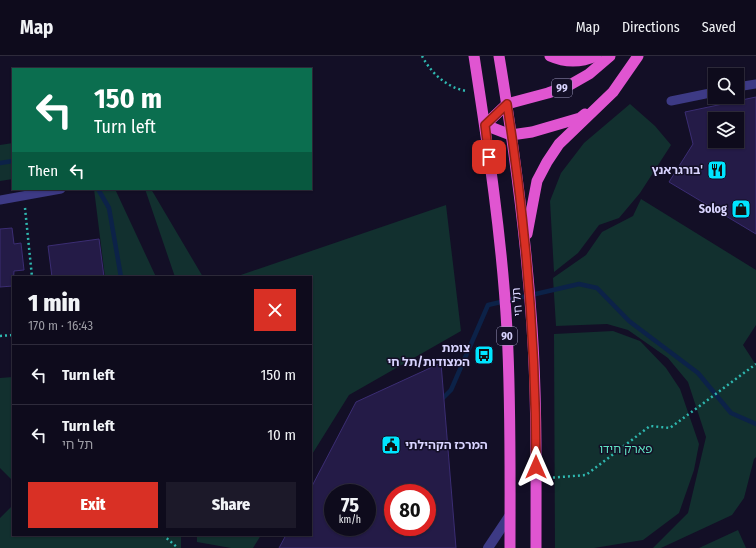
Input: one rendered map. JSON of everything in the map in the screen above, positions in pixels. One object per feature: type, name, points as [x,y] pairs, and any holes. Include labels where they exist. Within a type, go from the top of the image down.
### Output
[{"type":"highway","name":"תל חי","points":[[474,56],[485,125],[502,271],[507,329],[510,403],[510,548]]},
{"type":"highway","name":"תל חי","points":[[499,56],[507,104],[525,248],[533,342],[536,402],[536,548]]},
{"type":"highway","points":[[550,56],[560,60],[576,62],[596,56]]},
{"type":"highway","name":"99","points":[[485,125],[507,104],[568,86],[590,74],[610,56]]},
{"type":"highway","points":[[525,248],[532,200],[537,181],[546,162],[559,144],[598,107],[625,76],[638,56]]},
{"type":"highway","points":[[485,125],[511,135],[532,132],[580,118],[598,107]]},
{"type":"street","points":[[488,548],[510,515]]},
{"type":"lane","points":[[744,86],[756,84]]},
{"type":"lane","points":[[671,101],[708,93]]},
{"type":"lane","points":[[0,200],[55,190]]},
{"type":"path","points":[[422,56],[437,76],[449,85],[463,90],[479,93]]},
{"type":"path","points":[[24,195],[32,276]]},
{"type":"path","points":[[0,336],[12,335]]},
{"type":"path","points":[[536,480],[586,475],[650,426],[670,428],[756,364]]},
{"type":"path","points":[[164,536],[178,548]]},
{"type":"green space","points":[[630,104],[655,126],[671,145],[640,193],[619,218],[599,225],[578,253],[554,272],[550,201],[561,173],[584,143]]},
{"type":"green space","points":[[12,143],[12,179],[0,181],[0,145]]},
{"type":"green space","points":[[94,190],[115,190],[156,276],[105,276]]},
{"type":"green space","points":[[145,190],[152,190],[202,276],[175,276]]},
{"type":"green space","points":[[641,199],[756,270],[756,325],[743,345],[756,365],[756,457],[754,459],[744,498],[732,515],[661,548],[653,548],[688,513],[706,437],[688,382],[668,358],[628,330],[607,324],[556,326],[553,278],[586,255],[602,232],[633,216]]},
{"type":"green space","points":[[446,205],[461,331],[349,395],[312,454],[312,276],[238,276]]},
{"type":"green space","name":"פארק חידו","points":[[613,331],[640,341],[666,368],[680,389],[699,444],[694,470],[679,513],[643,540],[594,548],[555,548],[554,334]]},
{"type":"green space","points":[[12,377],[12,480],[0,468],[0,378]]},
{"type":"green space","points":[[12,506],[12,536],[181,536],[181,548],[0,548],[0,518]]},
{"type":"green space","points":[[738,530],[746,548],[699,548]]},
{"type":"green space","points":[[197,536],[260,536],[253,548],[231,548],[197,542]]},
{"type":"building","points":[[756,97],[756,234],[669,182],[693,144],[685,112],[723,104],[744,104],[744,100]]},
{"type":"building","points":[[12,228],[14,244],[21,243],[24,270],[14,271],[14,276],[12,276],[12,286],[0,287],[0,229]]},
{"type":"building","points":[[99,239],[104,276],[52,276],[48,246]]},
{"type":"building","name":"המרכז הקהילתי","points":[[441,363],[456,548],[279,548],[285,536],[312,536],[312,486],[356,402]]},
{"type":"waterway","points":[[0,163],[12,161]]},
{"type":"waterway","points":[[99,190],[109,208],[121,276]]},
{"type":"waterway","points":[[440,401],[451,390],[488,305],[579,284],[597,288],[629,321],[698,373],[731,413],[756,424]]},
{"type":"place","name":"בורגראנץ'","points":[[717,170]]},
{"type":"place","name":"Solog","points":[[741,209]]},
{"type":"place","name":"צומת המצודות/תל חי","points":[[484,355]]},
{"type":"place","name":"המרכז הקהילתי","points":[[391,445]]},
{"type":"route","points":[[489,157],[485,125],[507,104],[528,268],[536,402],[536,467]]}]
